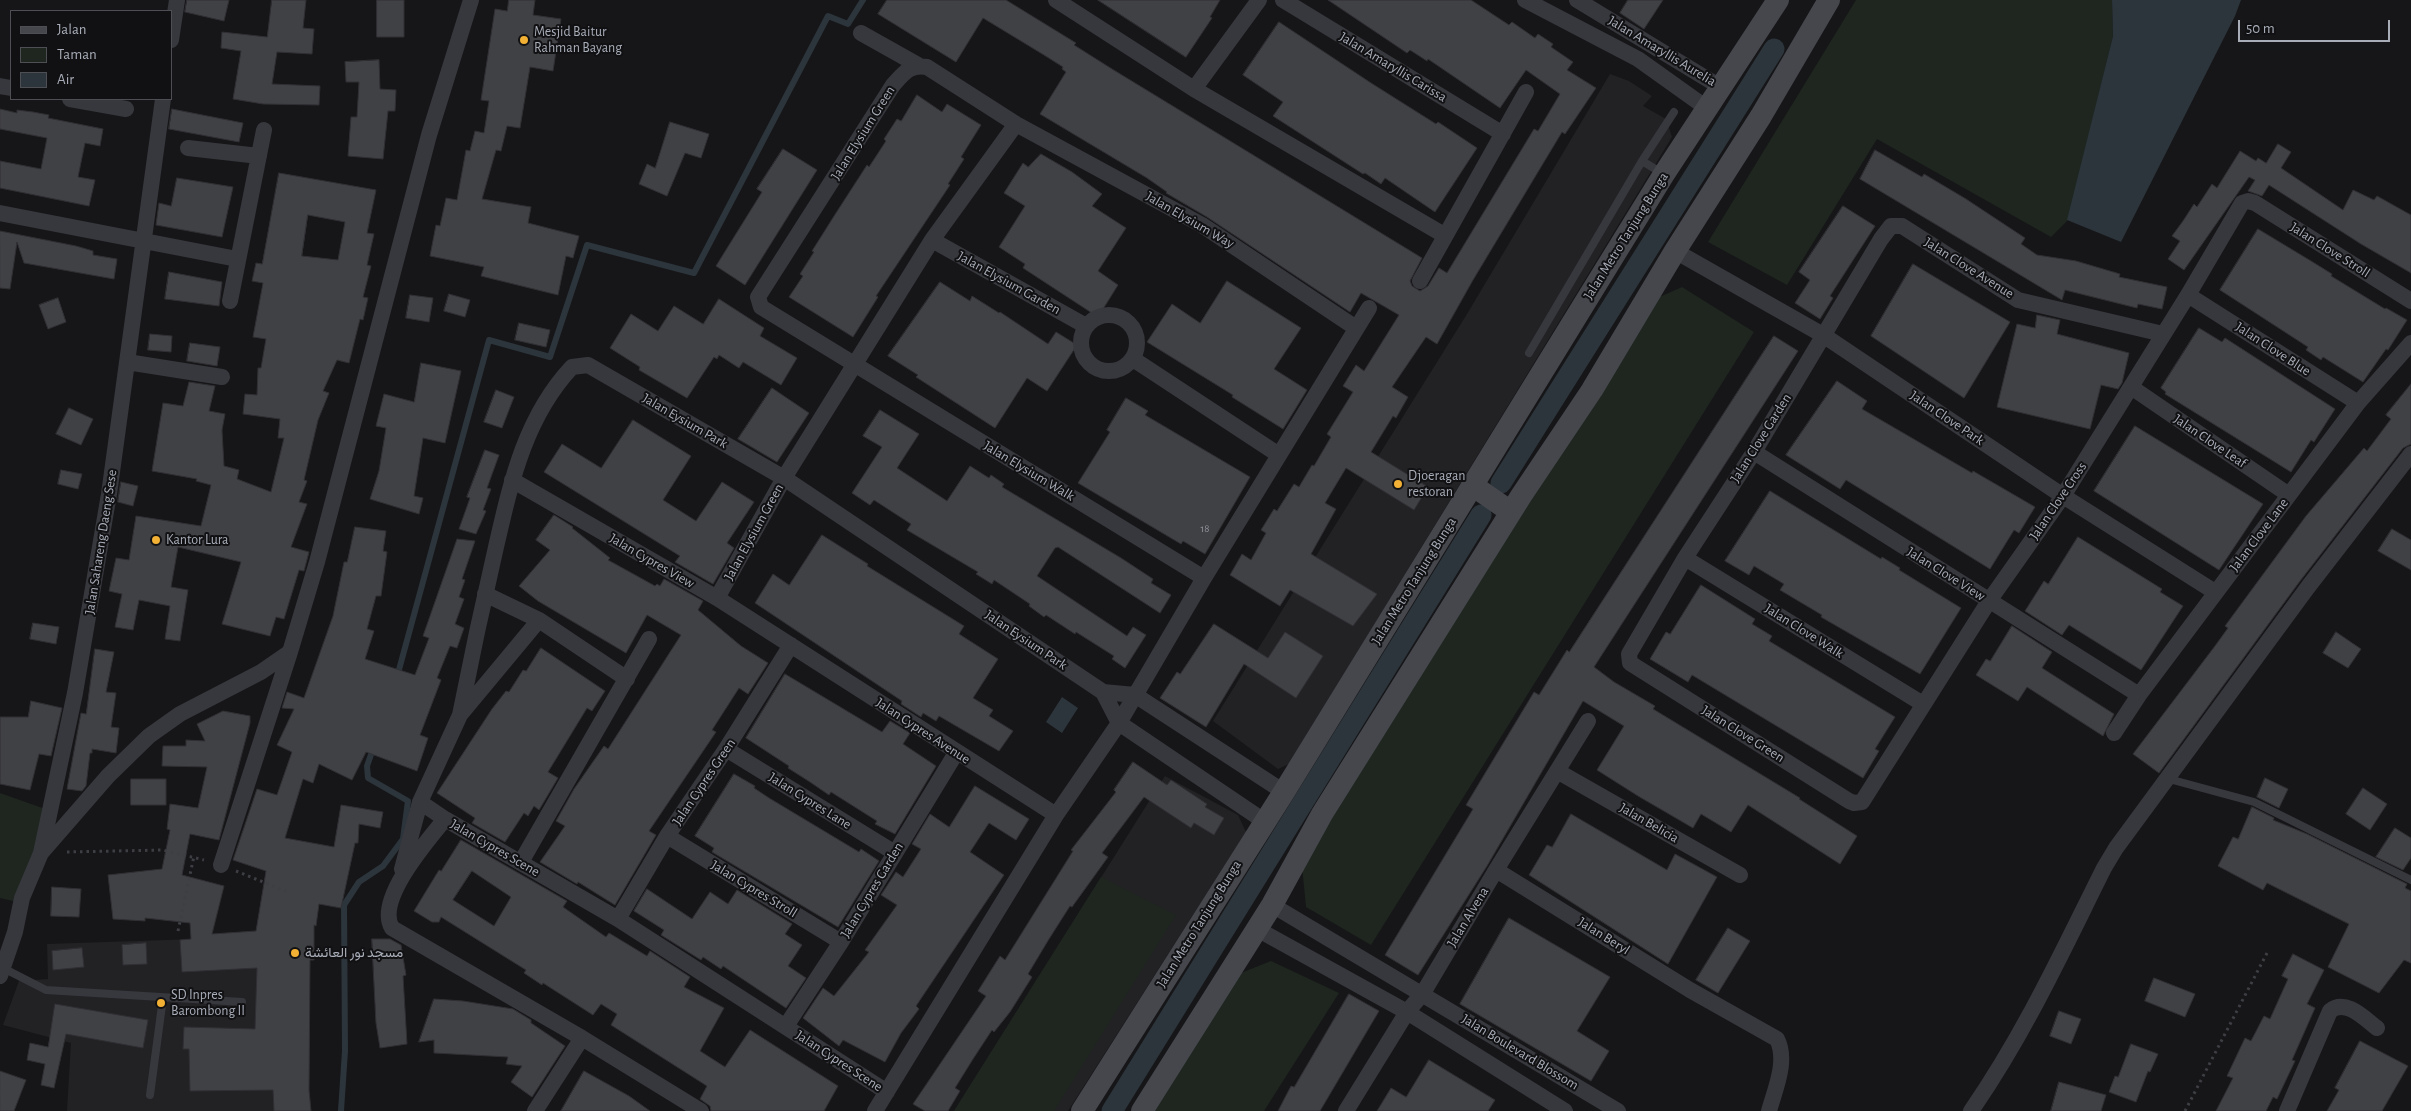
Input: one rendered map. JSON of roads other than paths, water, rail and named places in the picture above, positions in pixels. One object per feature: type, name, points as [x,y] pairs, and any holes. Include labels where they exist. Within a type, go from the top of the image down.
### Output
[{"type":"main road","name":"Jalan Metro Tanjung Bunga","points":[[1082,1111],[1284,792],[1664,174],[1778,0]]},
{"type":"main road","points":[[1142,1111],[1272,904],[1322,814],[1511,512],[1592,390],[1675,251],[1761,116],[1829,0]]},
{"type":"main road","points":[[1472,485],[1511,512]]},
{"type":"street","points":[[172,33],[177,0]]},
{"type":"street","points":[[221,865],[290,652],[322,543],[429,135],[471,0]]},
{"type":"street","points":[[1056,0],[1194,89],[1444,235]]},
{"type":"street","points":[[1194,89],[1259,0]]},
{"type":"street","name":"Jalan Amaryllis Carissa","points":[[1282,0],[1504,134]]},
{"type":"street","name":"Jalan Amaryllis Aurelia","points":[[1525,0],[1640,61],[1708,109]]},
{"type":"street","name":"Jalan Amaryllis Aurelia","points":[[1583,2],[1722,88]]},
{"type":"street","points":[[861,33],[918,65],[927,67],[1016,124]]},
{"type":"street","points":[[1640,61],[1651,44]]},
{"type":"street","name":"Jalan Elysium Green","points":[[854,365],[761,307],[758,299],[893,85],[908,68],[918,65]]},
{"type":"street","points":[[1420,280],[1526,92]]},
{"type":"street","points":[[76,100],[126,109]]},
{"type":"street","name":"Jalan Sahareng Daeng Sese","points":[[1,972],[15,932],[22,898],[41,853],[66,737],[101,543],[163,100]]},
{"type":"street","name":"Jalan Elysium Green","points":[[717,598],[784,478],[932,240],[1016,124]]},
{"type":"street","name":"Jalan Elysium Way","points":[[1016,124],[1196,221],[1356,328]]},
{"type":"street","points":[[230,301],[264,130]]},
{"type":"street","points":[[188,148],[259,156]]},
{"type":"street","name":"Jalan Clove Cross","points":[[1864,800],[1989,601],[2063,496],[2188,295],[2242,203],[2248,201]]},
{"type":"street","name":"Jalan Clove Stroll","points":[[2248,201],[2255,203],[2411,302]]},
{"type":"street","points":[[0,212],[237,259]]},
{"type":"street","name":"Jalan Clove Avenue","points":[[1895,225],[1902,226],[2018,300],[2163,334]]},
{"type":"street","name":"Jalan Clove Garden","points":[[1629,654],[1685,558],[1754,452],[1880,238],[1887,229],[1895,225]]},
{"type":"street","name":"Jalan Elysium Garden","points":[[932,240],[1086,326]]},
{"type":"street","name":"Jalan Clove Park","points":[[1675,251],[1823,335],[2063,496],[2215,592]]},
{"type":"street","name":"Jalan Clove Blue","points":[[2188,295],[2358,404]]},
{"type":"street","name":"Jalan Cypres Scene","points":[[420,802],[445,819],[618,919],[887,1092],[1056,815],[1119,723],[1204,578],[1369,308]]},
{"type":"street","points":[[1112,315],[1121,317],[1129,323],[1138,340],[1133,358],[1127,365],[1111,372],[1093,366],[1082,352],[1082,334],[1086,326],[1102,316],[1112,315]]},
{"type":"street","name":"Jalan Clove Lane","points":[[2114,733],[2139,695],[2215,592],[2358,404],[2411,343]]},
{"type":"street","points":[[1133,358],[1280,455]]},
{"type":"street","points":[[127,362],[222,377]]},
{"type":"street","name":"Jalan Eysium Park","points":[[460,715],[485,594],[512,480],[528,432],[545,404],[572,367],[588,365],[784,478],[1103,692]]},
{"type":"street","name":"Jalan Elysium Walk","points":[[854,365],[1204,578]]},
{"type":"street","name":"Jalan Clove Leaf","points":[[2131,387],[2289,495]]},
{"type":"street","name":"Jalan Clove View","points":[[1754,452],[2139,695]]},
{"type":"street","points":[[1971,1111],[1996,1075],[2039,1002],[2104,868],[2128,830],[2169,779],[2308,587],[2411,454]]},
{"type":"street","name":"Jalan Cypres View","points":[[512,480],[717,598],[791,645]]},
{"type":"street","name":"Jalan Clove Walk","points":[[1685,558],[1923,704]]},
{"type":"street","points":[[485,594],[538,620],[627,679]]},
{"type":"street","points":[[538,620],[460,715],[420,802],[401,876],[388,916],[392,928],[582,1038],[701,1111]]},
{"type":"street","points":[[521,862],[649,639]]},
{"type":"street","name":"Jalan Cypres Green","points":[[618,919],[667,836],[726,749],[791,645]]},
{"type":"street","name":"Jalan Cypres Avenue","points":[[791,645],[956,753],[1056,815]]},
{"type":"street","points":[[41,853],[108,776],[149,736],[180,714],[261,672],[290,652]]},
{"type":"street","name":"Jalan Clove Green","points":[[1629,654],[1630,663],[1849,801],[1859,803],[1864,800]]},
{"type":"street","points":[[1103,692],[1135,695],[1284,792]]},
{"type":"street","points":[[1103,692],[1119,723],[1264,821]]},
{"type":"street","name":"Jalan Alvena","points":[[1346,1111],[1406,1012],[1422,993],[1588,721]]},
{"type":"street","name":"Jalan Cypres Lane","points":[[726,749],[894,853]]},
{"type":"street","name":"Jalan Cypres Garden","points":[[786,1026],[841,942],[956,753]]},
{"type":"street","name":"Jalan Belicia","points":[[1557,771],[1740,875]]},
{"type":"street","points":[[401,876],[445,819]]},
{"type":"street","name":"Jalan Cypres Stroll","points":[[667,836],[841,942]]},
{"type":"street","name":"Jalan Beryl","points":[[1496,870],[1712,1002],[1777,1039],[1781,1046],[1781,1063],[1769,1111]]},
{"type":"street","name":"Jalan Boulevard Blossom","points":[[1272,904],[1618,1111]]},
{"type":"street","name":"Jalan Boulevard Blossom","points":[[1257,928],[1406,1012],[1565,1111]]},
{"type":"street","points":[[2287,1111],[2330,1011],[2337,1007],[2350,1008],[2377,1028]]},
{"type":"street","points":[[535,1111],[582,1038]]},
{"type":"street","points":[[875,1111],[887,1092]]},
{"type":"street","points":[[1570,1111],[1587,1093]]},
{"type":"lane","points":[[1529,353],[1642,161],[1674,112]]},
{"type":"lane","points":[[1642,161],[1664,174]]},
{"type":"lane","points":[[2169,779],[2254,802],[2411,880]]},
{"type":"lane","points":[[1,972],[46,990],[242,1002]]},
{"type":"lane","points":[[150,1095],[163,998]]},
{"type":"water","points":[[2112,0],[2241,0],[2235,16],[2121,242],[2067,220],[2113,36]]},
{"type":"water","points":[[1062,697],[1078,708],[1062,733],[1046,722]]},
{"type":"waterway","points":[[397,677],[489,340],[550,357],[587,245],[694,273],[828,16],[848,24],[863,0]]},
{"type":"waterway","points":[[1501,483],[1774,49]]},
{"type":"waterway","points":[[1112,1111],[1481,515]]},
{"type":"waterway","points":[[341,1111],[345,1051],[344,905],[359,882],[383,866],[403,839],[408,801],[368,778],[367,766],[374,746]]},
{"type":"place","name":"Mesjid Baitur Rahman Bayang","points":[[524,40]]},
{"type":"place","name":"Djoeragan restoran","points":[[1398,484]]},
{"type":"place","name":"Kantor Lura","points":[[156,540]]},
{"type":"place","name":"مسجد نور العائشة","points":[[295,953]]},
{"type":"place","name":"SD Inpres Barombong II","points":[[161,1003]]}]
